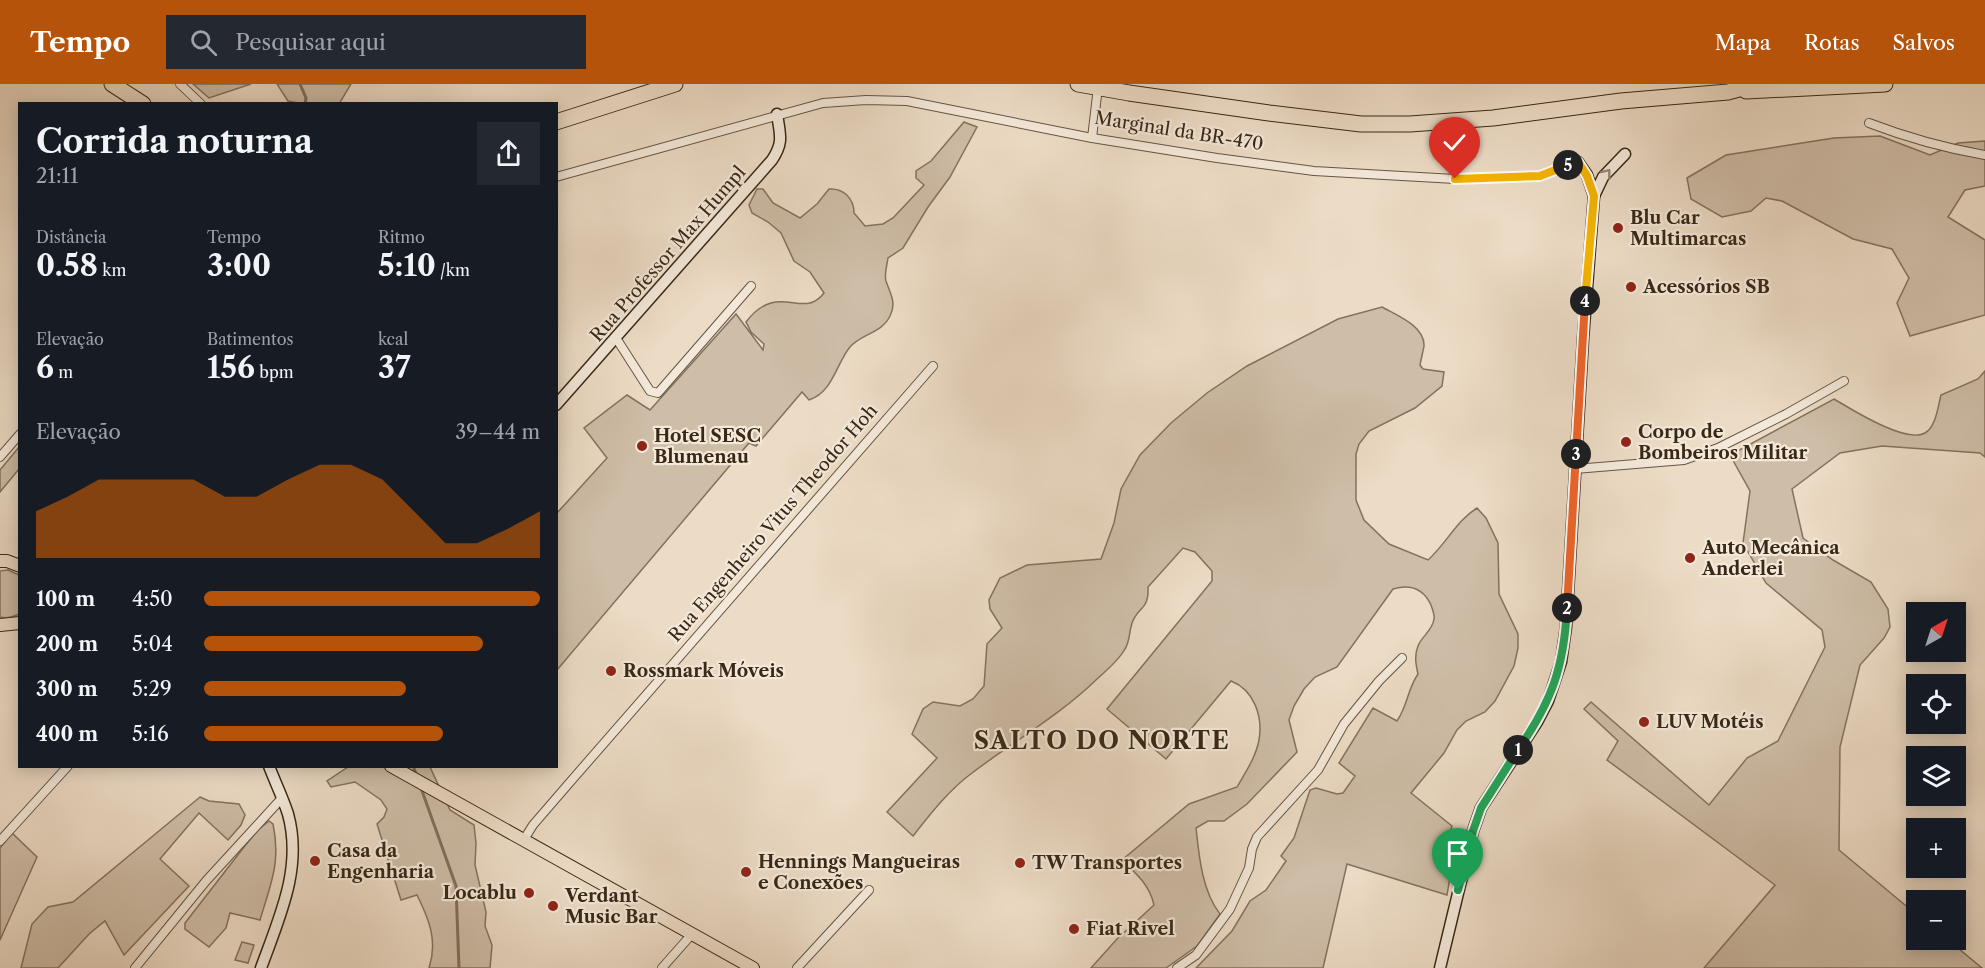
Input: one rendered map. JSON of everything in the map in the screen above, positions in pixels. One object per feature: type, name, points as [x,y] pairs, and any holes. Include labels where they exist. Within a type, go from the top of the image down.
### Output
[{"type":"highway","points":[[112,84],[140,102]]},
{"type":"highway","points":[[558,121],[675,84]]},
{"type":"highway","points":[[1078,84],[1141,95],[1361,124],[1451,123],[1679,95],[1885,84]]},
{"type":"highway","points":[[1728,92],[1757,84]]},
{"type":"main road","points":[[1,560],[18,565]]},
{"type":"main road","points":[[395,768],[753,968]]},
{"type":"street","points":[[180,84],[199,102]]},
{"type":"street","points":[[1092,138],[1098,87]]},
{"type":"street","name":"Marginal da BR-470","points":[[558,176],[777,114],[823,103],[866,100],[907,101],[1092,138],[1314,171],[1455,179],[1540,176],[1578,162]]},
{"type":"street","name":"Rua Professor Max Humpl","points":[[558,403],[772,160],[780,148],[781,141],[777,114]]},
{"type":"street","points":[[1869,123],[1912,139],[1949,149],[1985,155]]},
{"type":"street","points":[[1440,968],[1468,849],[1481,808],[1538,722],[1548,701],[1561,662],[1566,627],[1594,196],[1603,177],[1625,154]]},
{"type":"street","points":[[1578,162],[1587,176],[1594,196]]},
{"type":"street","points":[[616,338],[650,391],[658,393],[751,286]]},
{"type":"street","name":"Rua Engenheiro Vitus Theodor Hoh","points":[[523,840],[533,825],[933,366]]},
{"type":"street","points":[[1575,469],[1684,460],[1718,448],[1786,414],[1844,381]]},
{"type":"street","points":[[0,457],[18,436]]},
{"type":"street","points":[[1177,968],[1196,955],[1230,909],[1249,868],[1252,849],[1257,837],[1318,770],[1344,724],[1379,681],[1402,658]]},
{"type":"street","points":[[0,841],[66,768]]},
{"type":"street","points":[[261,968],[286,896],[293,864],[292,836],[288,815],[270,768]]},
{"type":"street","points":[[135,968],[206,881],[282,798]]},
{"type":"street","points":[[797,968],[869,890]]},
{"type":"street","points":[[662,968],[692,934]]},
{"type":"street","points":[[145,968],[148,954]]},
{"type":"shaded area","points":[[193,84],[251,84],[209,98]]},
{"type":"shaded area","points":[[277,84],[351,84],[340,102],[288,101]]},
{"type":"shaded area","points":[[964,122],[977,127],[950,177],[903,248],[888,258],[885,278],[893,307],[886,322],[850,347],[824,391],[809,400],[802,392],[756,446],[749,443],[558,669],[558,512],[607,458],[584,428],[627,395],[650,410],[736,314],[763,350],[764,344],[751,332],[746,322],[758,310],[779,302],[816,301],[824,293],[810,272],[794,261],[781,233],[752,213],[749,205],[757,189],[763,189],[773,203],[800,218],[817,204],[829,189],[839,190],[850,199],[854,213],[865,226],[883,224],[893,218],[924,185],[916,178],[916,171],[931,161]]},
{"type":"shaded area","points":[[1880,136],[1930,155],[1958,143],[1985,141],[1985,186],[1965,190],[1948,217],[1985,240],[1985,315],[1910,336],[1897,303],[1909,278],[1892,249],[1853,239],[1782,201],[1766,198],[1751,211],[1722,217],[1691,199],[1687,178],[1726,155],[1834,138]]},
{"type":"shaded area","points":[[1382,307],[1409,322],[1420,333],[1424,346],[1420,365],[1423,369],[1444,372],[1442,386],[1415,408],[1369,431],[1359,444],[1356,454],[1356,500],[1364,520],[1389,544],[1428,560],[1463,519],[1477,508],[1486,518],[1498,543],[1499,594],[1518,634],[1514,666],[1495,701],[1485,712],[1466,721],[1457,730],[1444,753],[1411,793],[1452,826],[1448,839],[1456,841],[1447,895],[1347,864],[1323,968],[1196,968],[1232,931],[1250,901],[1266,890],[1286,861],[1281,856],[1294,838],[1310,790],[1316,788],[1337,794],[1343,793],[1355,776],[1339,763],[1373,708],[1397,721],[1401,715],[1418,674],[1416,657],[1418,646],[1432,627],[1434,617],[1428,599],[1420,591],[1405,587],[1393,589],[1337,667],[1315,677],[1304,689],[1289,720],[1297,752],[1247,804],[1224,821],[1208,821],[1196,828],[1205,884],[1220,914],[1197,946],[1166,968],[1091,968],[1117,939],[1154,905],[1146,886],[1122,860],[1189,804],[1237,787],[1258,746],[1260,722],[1255,705],[1246,691],[1231,681],[1166,759],[1107,709],[1212,581],[1212,571],[1195,552],[1183,548],[1148,587],[1147,600],[1134,618],[1127,646],[1116,661],[1067,705],[964,780],[941,802],[913,836],[887,812],[937,758],[912,734],[923,709],[933,702],[960,706],[973,699],[984,686],[987,644],[1002,628],[990,609],[989,600],[1000,578],[1027,565],[1101,559],[1114,523],[1121,489],[1140,455],[1171,423],[1207,393],[1247,366],[1338,319]]},
{"type":"shaded area","points":[[1985,371],[1985,457],[1980,453],[1882,446],[1840,453],[1792,489],[1803,538],[1833,560],[1871,582],[1888,609],[1890,627],[1884,638],[1860,665],[1840,747],[1839,850],[1906,906],[1906,950],[1960,950],[1982,968],[1704,968],[1775,885],[1607,760],[1618,741],[1584,709],[1591,702],[1709,805],[1747,758],[1778,741],[1825,647],[1822,630],[1766,583],[1743,543],[1750,491],[1730,455],[1834,399],[1892,430],[1916,435],[1925,433],[1932,426],[1941,395],[1978,379]]},
{"type":"shaded area","points":[[18,448],[18,470],[0,492],[0,470]]},
{"type":"shaded area","points":[[8,570],[18,575],[18,614],[12,617],[0,617],[0,571]]},
{"type":"shaded area","points":[[346,768],[430,768],[450,810],[474,825],[475,865],[486,912],[485,926],[492,945],[490,968],[429,968],[433,949],[431,930],[425,913],[417,895],[401,900],[377,824],[384,817],[387,809],[381,800],[355,782],[331,787],[327,781]]},
{"type":"shaded area","points":[[200,797],[209,801],[239,804],[245,815],[241,825],[228,840],[199,813],[160,859],[189,886],[124,955],[105,921],[89,934],[58,968],[21,968],[32,924],[48,907],[73,902]]},
{"type":"shaded area","points":[[269,821],[273,824],[275,861],[260,920],[230,913],[226,928],[209,947],[185,929],[185,923],[258,830]]},
{"type":"shaded area","points":[[12,833],[37,857],[0,940],[0,848]]},
{"type":"shaded area","points":[[242,942],[254,945],[248,963],[235,960]]},
{"type":"waterway","points":[[300,84],[305,102]]},
{"type":"waterway","points":[[414,768],[417,776]]},
{"type":"waterway","points":[[421,788],[456,886],[459,968]]},
{"type":"place","name":"Blu Car Multimarcas","points":[[1618,228]]},
{"type":"place","name":"Acessórios SB","points":[[1631,287]]},
{"type":"place","name":"Corpo de Bombeiros Militar","points":[[1626,442]]},
{"type":"place","name":"Hotel SESC Blumenau","points":[[642,446]]},
{"type":"place","name":"Auto Mecânica Anderlei","points":[[1690,558]]},
{"type":"place","name":"Rossmark Móveis","points":[[611,671]]},
{"type":"place","name":"LUV Motéis","points":[[1644,722]]},
{"type":"place","name":"Casa da Engenharia","points":[[315,861]]},
{"type":"place","name":"TW Transportes","points":[[1020,863]]},
{"type":"place","name":"Hennings Mangueiras e Conexões","points":[[746,872]]},
{"type":"place","name":"Locablu","points":[[529,893]]},
{"type":"place","name":"Verdant Music Bar","points":[[553,906]]},
{"type":"place","name":"Fiat Rivel","points":[[1074,929]]},
{"type":"district","name":"SALTO DO NORTE","points":[[1102,740]]},
{"type":"route","points":[[1455,179],[1540,176],[1578,162],[1587,176],[1594,196],[1566,627],[1561,662],[1548,701],[1538,722],[1481,808],[1458,890]]}]
